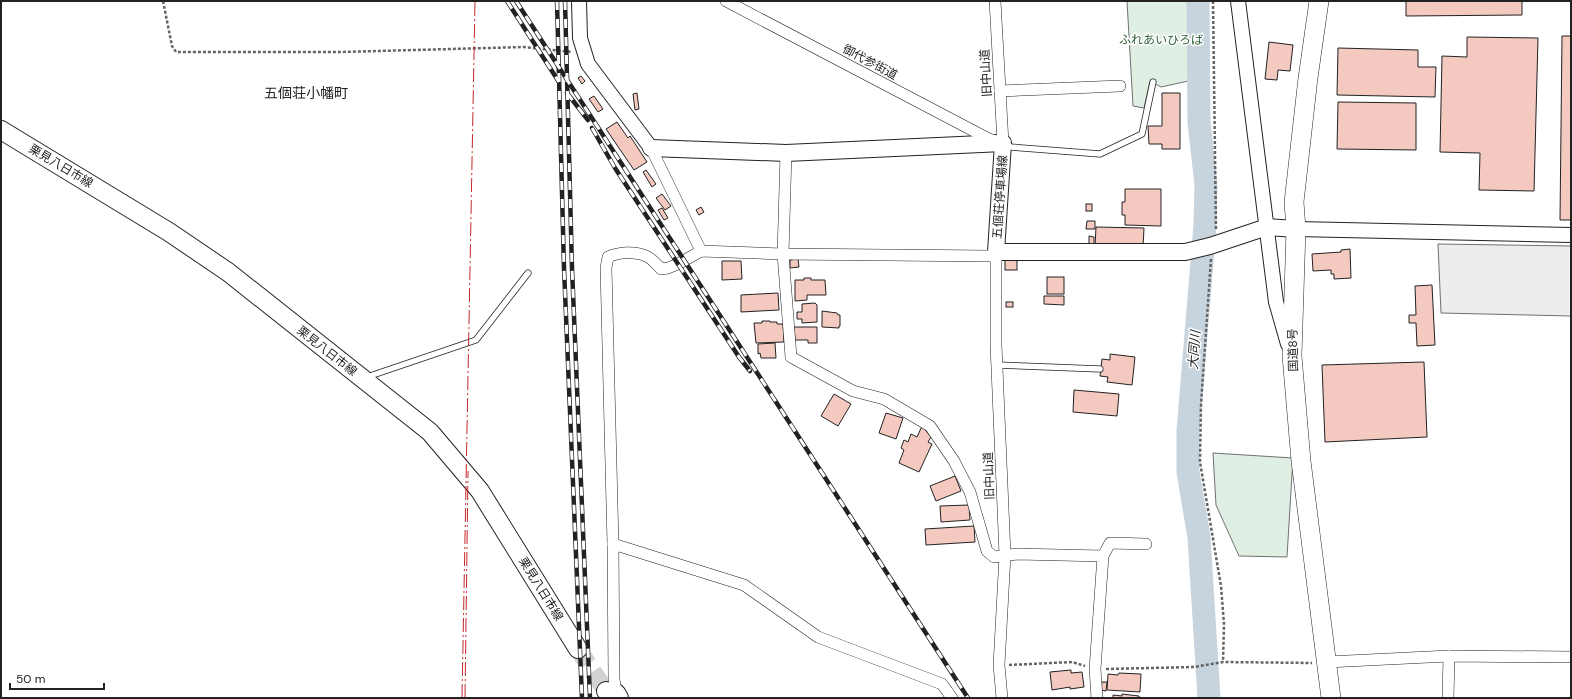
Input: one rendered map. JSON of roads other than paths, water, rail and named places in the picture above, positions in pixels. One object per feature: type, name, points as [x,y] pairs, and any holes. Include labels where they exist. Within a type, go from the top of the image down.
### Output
[{"type":"highway","name":"国道8号","points":[[1319,1],[1308,78],[1294,202],[1296,229],[1292,356],[1301,461],[1331,698]]},
{"type":"main road","name":"栗見八日市線","points":[[1,130],[182,241],[228,272],[430,432],[480,491],[578,649]]},
{"type":"main road","name":"五個荘停車場線","points":[[651,148],[786,153],[1003,143],[996,252],[1185,252],[1212,246],[1267,227],[1296,229]]},
{"type":"street","points":[[579,1],[580,38],[588,64],[651,148],[701,251]]},
{"type":"street","name":"御代参街道","points":[[726,1],[989,139],[1003,143]]},
{"type":"street","name":"旧中山道","points":[[995,1],[1003,143]]},
{"type":"street","points":[[1238,1],[1276,302],[1292,356]]},
{"type":"street","points":[[1000,91],[1120,86]]},
{"type":"street","points":[[786,153],[783,254],[791,357],[853,391],[884,399],[930,426],[954,461],[970,492],[987,551],[994,557],[1017,554],[1103,556]]},
{"type":"street","points":[[1296,229],[1571,235]]},
{"type":"street","points":[[614,694],[613,544],[606,268],[608,257],[615,254],[636,253],[648,256],[661,269],[678,264],[701,251],[783,254],[990,256],[996,252]]},
{"type":"street","name":"旧中山道","points":[[996,252],[997,365],[1005,555],[999,666],[1002,698]]},
{"type":"street","points":[[1097,698],[1095,670],[1103,556],[1110,543],[1146,544]]},
{"type":"street","points":[[613,544],[744,585],[818,637],[942,684],[952,698]]},
{"type":"street","points":[[1448,698],[1449,656]]},
{"type":"street","points":[[1327,662],[1449,656],[1571,657]]},
{"type":"lane","points":[[1003,143],[1011,147],[1100,154],[1142,134],[1153,82]]},
{"type":"lane","points":[[362,379],[476,340],[528,273]]},
{"type":"lane","points":[[997,365],[1100,369]]},
{"type":"waterway","name":"大同川","points":[[1198,1],[1199,122],[1206,185],[1205,225],[1188,431],[1188,472],[1199,537],[1209,698]]},
{"type":"tunnel","points":[[578,649],[606,691]]},
{"type":"railway","points":[[507,1],[559,82]]},
{"type":"railway","points":[[516,1],[968,698]]},
{"type":"railway","points":[[557,1],[564,268],[582,698]]},
{"type":"railway","points":[[565,1],[572,268],[590,698]]},
{"type":"railway","points":[[567,93],[588,120]]},
{"type":"railway","points":[[592,128],[615,168],[739,357],[750,371]]},
{"type":"district","name":"五個荘小幡町","points":[[306,93]]},
{"type":"park label","name":"ふれあいひろば","points":[[1161,40]]}]
